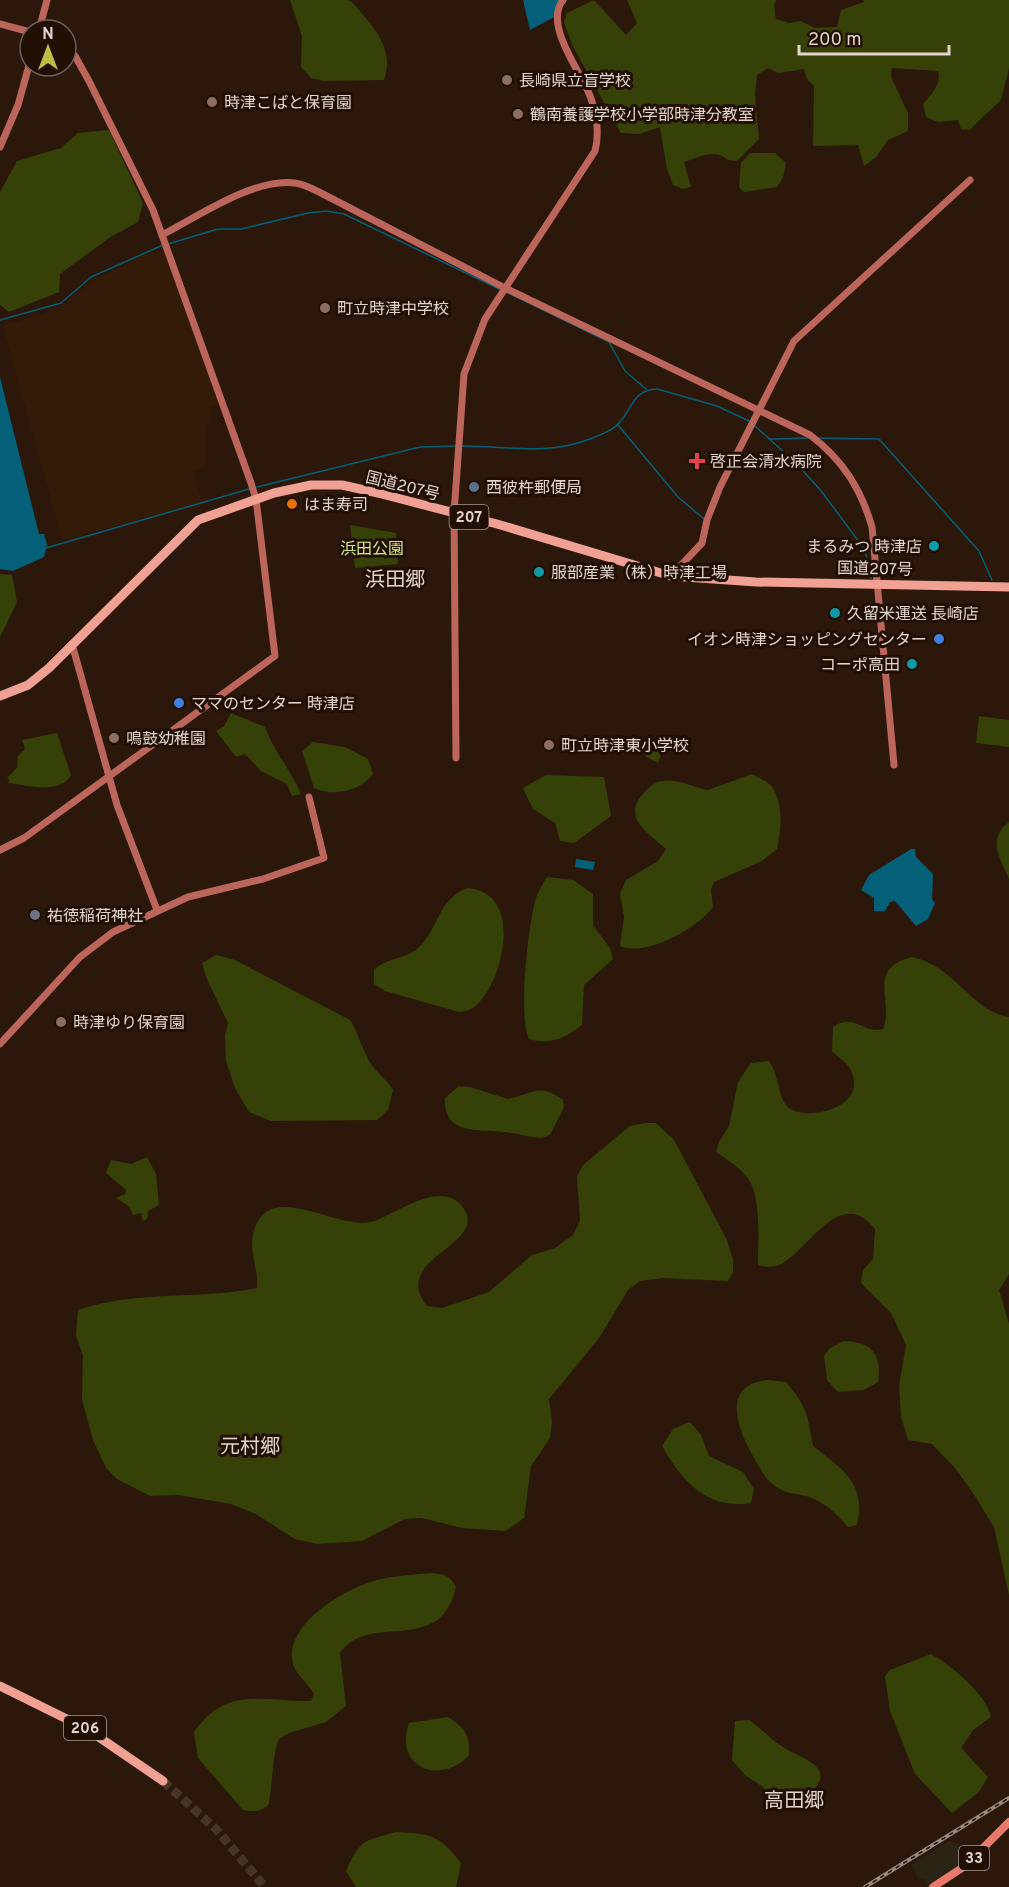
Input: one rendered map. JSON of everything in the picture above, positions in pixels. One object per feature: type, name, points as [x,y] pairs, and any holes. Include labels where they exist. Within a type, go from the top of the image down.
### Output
[{"type":"highway","name":"国道207号","points":[[0,696],[28,685],[191,525],[255,496],[296,487],[331,484],[454,513],[671,576],[714,581],[1009,587]]},
{"type":"highway","name":"206","points":[[0,1688],[87,1735],[162,1783]]},
{"type":"main road","name":"33","points":[[933,1887],[965,1866],[1009,1822]]},
{"type":"street","points":[[42,18],[47,0]]},
{"type":"street","points":[[456,758],[454,513],[464,374],[479,331],[595,151],[597,141],[596,118],[588,90],[578,76],[558,26],[560,4],[563,0]]},
{"type":"street","points":[[0,24],[18,29]]},
{"type":"street","points":[[0,850],[24,837],[109,778],[275,656],[255,496],[251,483],[153,210],[78,61]]},
{"type":"street","points":[[0,147],[18,105],[26,78]]},
{"type":"street","points":[[671,576],[702,543],[716,497],[794,341],[970,180]]},
{"type":"street","points":[[162,235],[260,187],[296,183],[321,193],[504,291],[760,409],[810,435],[838,459],[850,474],[860,492],[872,527],[879,583],[894,765]]},
{"type":"street","points":[[72,644],[109,778],[157,910]]},
{"type":"street","points":[[0,1044],[94,944],[157,910],[188,897],[262,879],[324,858],[309,797]]},
{"type":"shaded area","points":[[164,250],[219,404],[210,406],[210,420],[207,426],[207,463],[205,467],[193,471],[202,503],[62,540],[3,325],[41,315],[65,304],[94,279],[147,254]]},
{"type":"shaded area","points":[[949,1841],[967,1847],[959,1853],[964,1857],[954,1869],[927,1886],[924,1879],[918,1880],[912,1865]]},
{"type":"green space","points":[[290,0],[348,0],[353,3],[380,38],[387,58],[384,80],[323,81],[311,78],[301,67],[302,36]]},
{"type":"green space","points":[[594,0],[626,35],[637,23],[627,0],[776,0],[774,6],[776,19],[789,23],[801,21],[815,28],[837,27],[841,10],[864,2],[863,0],[1009,0],[1009,68],[1000,101],[969,130],[961,129],[958,120],[938,122],[926,117],[923,104],[937,85],[938,71],[892,68],[891,77],[908,113],[908,131],[888,140],[876,157],[864,166],[858,145],[813,146],[814,86],[807,79],[804,69],[778,73],[768,68],[757,75],[755,95],[759,139],[737,161],[712,154],[684,162],[691,187],[683,189],[673,185],[667,169],[660,127],[639,134],[621,133],[572,45],[564,22],[567,13]]},
{"type":"green space","points":[[109,130],[143,203],[138,222],[109,238],[60,274],[59,292],[9,312],[0,305],[0,192],[17,161],[61,148],[78,133]]},
{"type":"green space","points":[[750,153],[775,153],[786,163],[783,178],[777,187],[744,192],[739,187],[741,163]]},
{"type":"green space","name":"浜田公園","points":[[350,525],[396,533],[398,564],[355,568]]},
{"type":"green space","points":[[0,574],[12,575],[17,602],[0,637]]},
{"type":"green space","points":[[231,713],[265,727],[301,794],[292,796],[287,784],[261,771],[245,754],[236,757],[216,731],[224,726]]},
{"type":"green space","points":[[979,716],[1009,720],[1009,747],[976,743]]},
{"type":"green space","points":[[57,733],[71,775],[66,781],[51,787],[8,783],[10,780],[7,778],[17,768],[18,756],[25,749],[22,740]]},
{"type":"green space","points":[[313,742],[345,747],[368,759],[373,774],[361,785],[346,791],[329,792],[314,788],[302,751]]},
{"type":"green space","points":[[646,746],[659,746],[662,751],[658,763],[645,756]]},
{"type":"green space","points":[[752,774],[770,785],[776,794],[780,810],[777,849],[762,861],[714,882],[711,890],[713,907],[683,932],[643,948],[620,946],[624,917],[620,894],[626,880],[658,861],[666,849],[645,831],[636,818],[637,803],[643,794],[654,784],[662,781],[680,782],[708,790]]},
{"type":"green space","points":[[546,775],[604,777],[611,816],[574,843],[560,841],[555,823],[533,809],[523,788]]},
{"type":"green space","points":[[1009,822],[1009,879],[999,857],[997,842],[998,835]]},
{"type":"green space","points":[[547,877],[573,880],[593,894],[593,925],[610,948],[613,959],[584,985],[582,1025],[564,1037],[551,1041],[537,1041],[529,1039],[524,1011],[524,991],[527,948],[533,911],[537,895]]},
{"type":"green space","points":[[467,888],[485,893],[497,905],[503,921],[500,961],[484,996],[473,1008],[459,1012],[385,991],[374,984],[374,970],[420,946],[432,930],[444,907],[457,893]]},
{"type":"green space","points":[[216,955],[235,960],[350,1020],[371,1064],[393,1090],[388,1110],[377,1120],[271,1121],[249,1112],[235,1088],[226,1061],[225,1036],[228,1023],[206,977],[202,963]]},
{"type":"green space","points":[[912,957],[940,969],[984,1007],[1009,1017],[1009,1274],[999,1290],[1009,1324],[1009,1595],[994,1527],[975,1496],[955,1468],[932,1444],[908,1440],[901,1416],[899,1386],[906,1345],[891,1313],[861,1283],[863,1270],[873,1259],[875,1229],[862,1217],[850,1214],[838,1217],[826,1224],[781,1264],[770,1267],[758,1265],[758,1218],[755,1194],[746,1176],[716,1152],[729,1126],[738,1082],[751,1063],[769,1061],[785,1104],[798,1112],[823,1112],[846,1101],[852,1092],[854,1081],[849,1067],[832,1051],[833,1027],[847,1022],[870,1029],[883,1029],[886,1018],[885,977],[889,969],[898,962]]},
{"type":"green space","points":[[459,1086],[470,1087],[508,1099],[541,1090],[563,1100],[564,1107],[550,1135],[541,1138],[473,1130],[456,1124],[446,1110],[445,1098]]},
{"type":"green space","points":[[656,1123],[674,1140],[726,1238],[733,1259],[733,1272],[728,1281],[662,1278],[640,1281],[628,1290],[599,1338],[549,1399],[552,1421],[550,1438],[531,1466],[524,1518],[506,1531],[462,1528],[422,1518],[405,1519],[362,1541],[317,1544],[295,1539],[256,1514],[231,1504],[179,1495],[150,1496],[117,1479],[106,1468],[93,1440],[82,1400],[83,1355],[76,1336],[78,1310],[99,1304],[144,1297],[212,1294],[257,1288],[252,1248],[253,1234],[261,1217],[273,1209],[288,1207],[359,1223],[374,1221],[430,1197],[442,1196],[453,1199],[462,1206],[468,1219],[464,1231],[429,1263],[420,1275],[419,1289],[427,1306],[442,1308],[489,1292],[532,1255],[555,1248],[573,1235],[580,1221],[577,1177],[583,1165],[630,1126]]},
{"type":"green space","points":[[147,1157],[156,1174],[159,1205],[148,1211],[147,1219],[143,1221],[141,1213],[133,1215],[129,1206],[116,1198],[125,1194],[126,1190],[106,1173],[111,1160],[131,1164]]},
{"type":"green space","points":[[844,1341],[862,1344],[873,1351],[878,1364],[878,1382],[864,1390],[838,1392],[827,1380],[824,1356],[830,1348]]},
{"type":"green space","points":[[768,1380],[786,1382],[799,1398],[806,1412],[813,1446],[850,1478],[858,1498],[857,1525],[848,1527],[821,1502],[776,1487],[766,1478],[750,1452],[740,1426],[737,1413],[738,1401],[742,1391],[752,1384]]},
{"type":"green space","points":[[690,1422],[701,1435],[709,1456],[743,1472],[754,1489],[751,1503],[721,1502],[709,1497],[687,1481],[678,1471],[662,1446],[673,1429]]},
{"type":"green space","points":[[432,1573],[447,1576],[456,1587],[448,1608],[435,1621],[420,1628],[369,1635],[353,1641],[340,1653],[346,1706],[326,1722],[289,1733],[279,1739],[275,1751],[269,1804],[257,1811],[243,1810],[198,1758],[194,1732],[219,1707],[233,1702],[247,1699],[311,1701],[314,1694],[293,1664],[292,1649],[307,1622],[334,1600],[364,1584],[391,1577]]},
{"type":"green space","points":[[931,1654],[958,1673],[976,1691],[988,1708],[991,1717],[973,1730],[961,1748],[988,1777],[979,1792],[952,1813],[915,1774],[890,1711],[885,1676],[890,1670]]},
{"type":"green space","points":[[448,1717],[465,1733],[469,1742],[469,1755],[458,1764],[446,1769],[422,1768],[408,1751],[406,1739],[409,1723]]},
{"type":"green space","points":[[749,1720],[779,1744],[816,1766],[820,1772],[820,1779],[816,1787],[806,1797],[805,1809],[781,1810],[763,1787],[745,1775],[732,1760],[735,1721]]},
{"type":"green space","points":[[396,1832],[426,1835],[446,1846],[461,1863],[456,1887],[356,1887],[346,1871],[359,1847],[369,1840]]},
{"type":"water","points":[[523,0],[560,0],[556,16],[530,30]]},
{"type":"water","points":[[0,377],[39,534],[44,534],[47,544],[44,557],[13,571],[0,569]]},
{"type":"water","points":[[911,849],[915,849],[916,857],[933,874],[932,899],[935,903],[928,919],[916,926],[895,901],[890,902],[885,911],[874,911],[874,898],[861,890],[869,875]]},
{"type":"water","points":[[576,859],[595,862],[593,870],[575,867]]},
{"type":"waterway","points":[[168,244],[218,229],[241,229],[326,211],[344,214],[501,290]]},
{"type":"waterway","points":[[0,320],[61,303],[91,277],[163,245]]},
{"type":"waterway","points":[[506,292],[609,342],[625,371],[646,389]]},
{"type":"waterway","points":[[462,446],[542,449],[574,444],[613,428],[642,393],[657,389],[717,406],[749,421]]},
{"type":"waterway","points":[[618,425],[678,497],[704,519]]},
{"type":"waterway","points":[[755,426],[797,464],[822,492],[865,550],[871,578]]},
{"type":"waterway","points":[[771,439],[808,438]]},
{"type":"waterway","points":[[819,438],[879,439],[979,551],[992,580]]},
{"type":"waterway","points":[[257,487],[420,447],[457,446]]},
{"type":"waterway","points":[[46,548],[249,489]]},
{"type":"tunnel","points":[[163,1781],[216,1829],[265,1887]]},
{"type":"railway","points":[[865,1887],[1009,1798]]},
{"type":"place","name":"長崎県立盲学校","points":[[507,80]]},
{"type":"place","name":"時津こばと保育園","points":[[212,102]]},
{"type":"place","name":"鶴南養護学校小学部時津分教室","points":[[518,114]]},
{"type":"place","name":"町立時津中学校","points":[[325,308]]},
{"type":"place","name":"啓正会清水病院","points":[[697,461]]},
{"type":"place","name":"西彼杵郵便局","points":[[474,487]]},
{"type":"place","name":"はま寿司","points":[[292,504]]},
{"type":"place","name":"まるみつ 時津店","points":[[934,546]]},
{"type":"place","name":"服部産業（株）時津工場","points":[[539,572]]},
{"type":"place","name":"久留米運送 長崎店","points":[[835,613]]},
{"type":"place","name":"イオン時津ショッピングセンター","points":[[939,639]]},
{"type":"place","name":"コーポ高田","points":[[912,664]]},
{"type":"place","name":"ママのセンター 時津店","points":[[179,703]]},
{"type":"place","name":"鳴鼓幼稚園","points":[[114,738]]},
{"type":"place","name":"町立時津東小学校","points":[[549,745]]},
{"type":"place","name":"祐徳稲荷神社","points":[[35,915]]},
{"type":"place","name":"時津ゆり保育園","points":[[61,1022]]},
{"type":"district","name":"浜田郷","points":[[395,579]]},
{"type":"district","name":"元村郷","points":[[250,1446]]},
{"type":"district","name":"高田郷","points":[[794,1800]]}]
